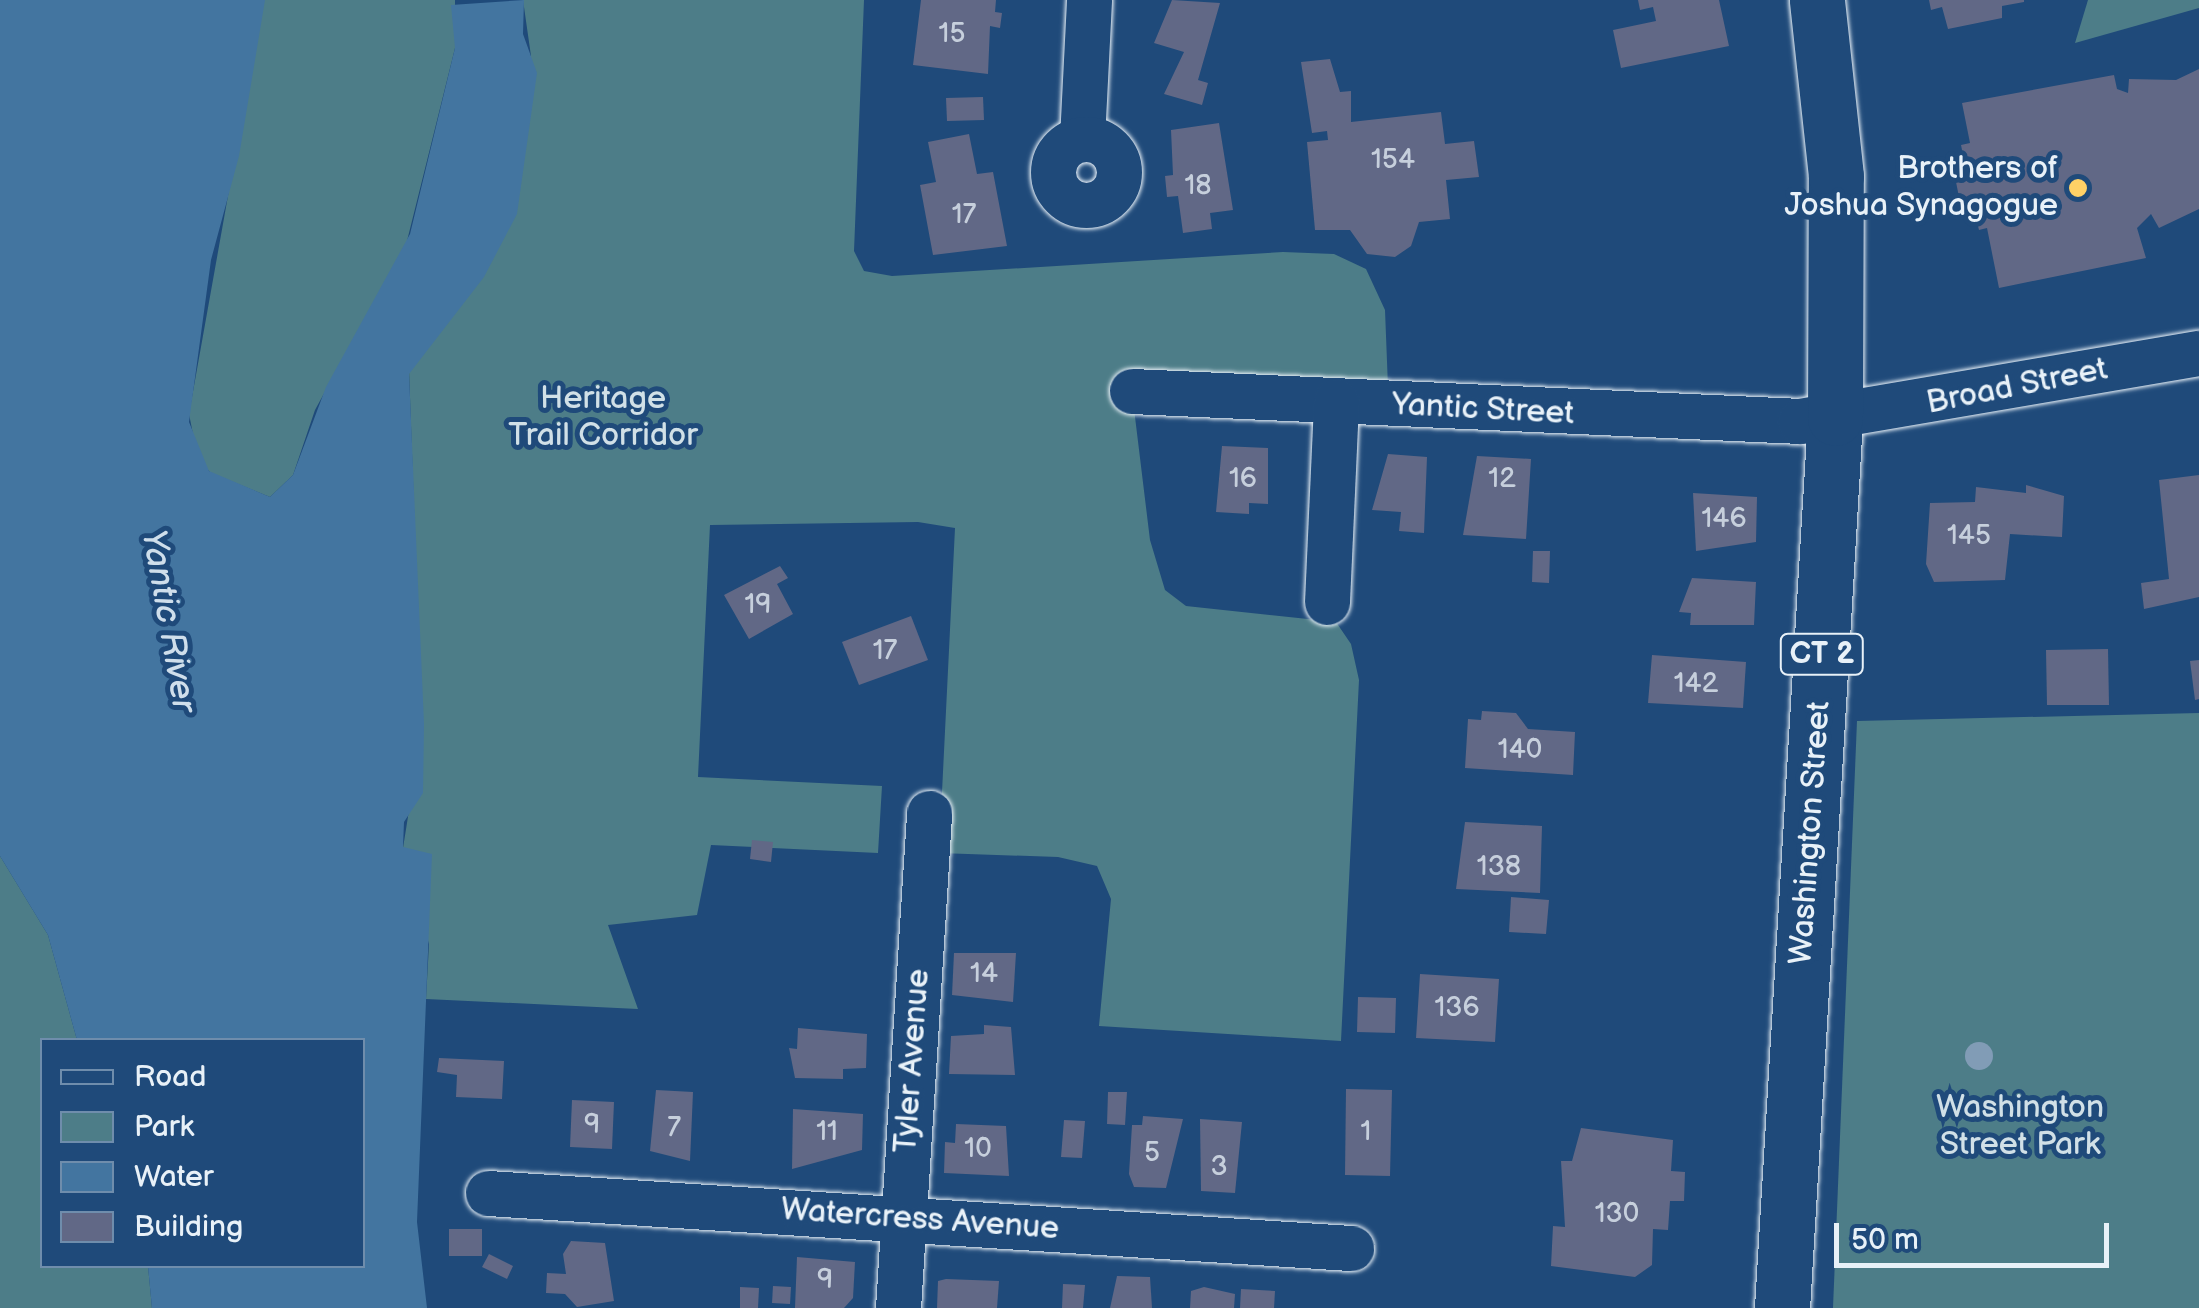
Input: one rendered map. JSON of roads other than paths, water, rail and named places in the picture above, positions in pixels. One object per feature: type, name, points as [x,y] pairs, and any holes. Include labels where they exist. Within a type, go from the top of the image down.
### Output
[{"type":"highway","name":"Washington Street","points":[[1782,1308],[1835,418],[1836,176],[1817,0]]},
{"type":"street","points":[[1082,139],[1089,0]]},
{"type":"street","name":"Broad Street","points":[[1835,418],[2199,353]]},
{"type":"street","name":"Yantic Street","points":[[1132,392],[1734,422],[1835,418]]},
{"type":"street","points":[[1327,602],[1336,401]]},
{"type":"street","name":"Tyler Avenue","points":[[898,1308],[929,814]]},
{"type":"street","name":"Watercress Avenue","points":[[488,1193],[1351,1248]]},
{"type":"water","name":"Yantic River","points":[[0,0],[265,0],[239,156],[211,260],[189,422],[209,471],[270,497],[293,475],[326,387],[410,234],[455,48],[451,5],[524,0],[523,34],[537,73],[517,214],[484,277],[409,374],[424,724],[423,793],[404,822],[403,847],[432,854],[417,1222],[427,1308],[152,1308],[148,1268],[365,1268],[365,1038],[76,1038],[48,935],[0,856]]},
{"type":"place","name":"Brothers of Joshua Synagogue","points":[[2078,188]]},
{"type":"park label","name":"Heritage Trail Corridor","points":[[603,418]]},
{"type":"park label","name":"Washington Street Park","points":[[2020,1128]]}]
